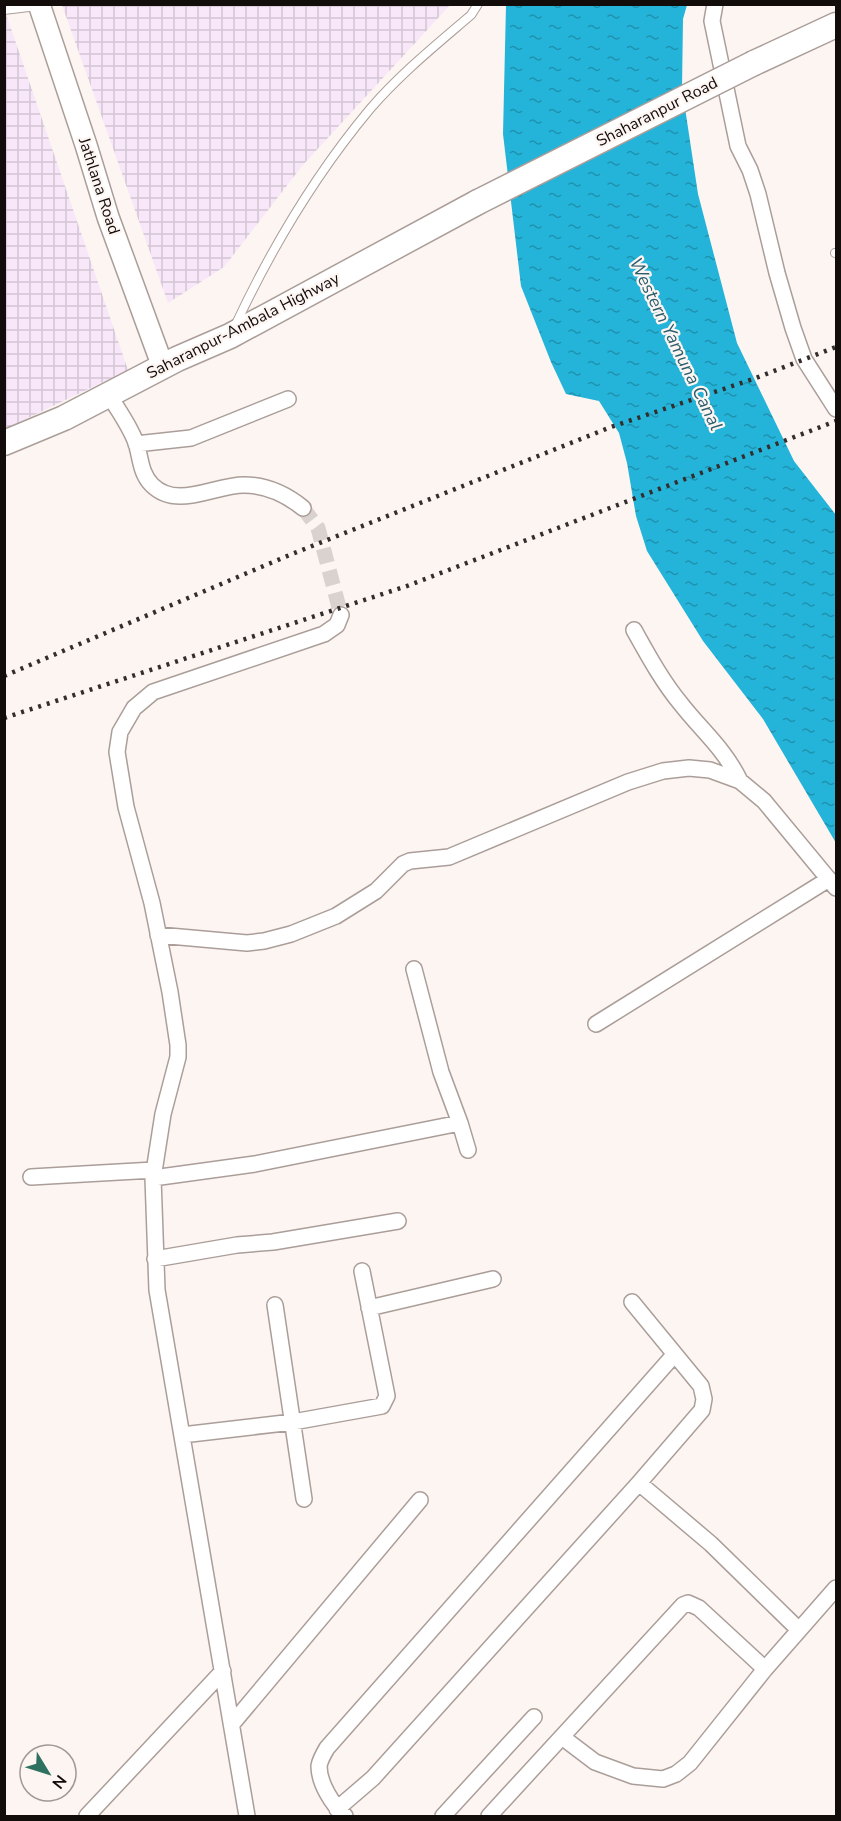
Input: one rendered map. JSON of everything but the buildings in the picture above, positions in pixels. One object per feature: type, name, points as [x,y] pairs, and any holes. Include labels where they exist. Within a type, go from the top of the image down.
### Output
[{"type":"main road","name":"Shaharanpur Road","points":[[478,202],[754,63],[837,26]]},
{"type":"main road","name":"Saharanpur-Ambala Highway","points":[[4,443],[64,418],[163,366],[230,336],[478,202]]},
{"type":"street","points":[[715,4],[712,21],[738,146],[755,186],[777,273],[804,359],[837,409]]},
{"type":"street","name":"Jathlana Road","points":[[39,5],[108,217],[163,366]]},
{"type":"street","points":[[109,395],[136,444],[142,472],[151,485],[165,495],[179,498],[231,486],[256,486],[289,497],[303,508]]},
{"type":"street","points":[[136,444],[191,438],[288,399]]},
{"type":"street","points":[[247,1816],[157,1290],[154,1174],[163,1114],[178,1057],[170,992],[126,807],[117,752],[120,732],[134,708],[153,692],[324,634],[337,625],[341,615]]},
{"type":"street","points":[[634,630],[655,668],[674,695],[729,759],[740,781]]},
{"type":"street","points":[[158,935],[231,942],[264,941],[291,934],[336,916],[376,891],[403,864],[410,861],[448,857],[628,782],[663,771],[689,768],[710,770],[740,781],[764,801],[833,883],[596,1024]]},
{"type":"street","points":[[414,969],[441,1072],[468,1150]]},
{"type":"street","points":[[32,1177],[154,1174],[255,1164],[460,1123]]},
{"type":"street","points":[[155,1259],[398,1221]]},
{"type":"street","points":[[182,1435],[293,1422],[380,1407],[384,1404],[387,1396],[362,1271]]},
{"type":"street","points":[[369,1308],[494,1279]]},
{"type":"street","points":[[632,1302],[701,1386],[704,1405],[639,1483],[341,1813],[320,1771],[319,1764],[327,1748],[675,1355]]},
{"type":"street","points":[[275,1305],[304,1499]]},
{"type":"street","points":[[639,1483],[711,1544],[799,1630]]},
{"type":"street","points":[[232,1724],[420,1500]]},
{"type":"street","points":[[562,1737],[595,1762],[633,1776],[663,1779],[676,1774],[690,1763],[765,1669],[837,1588]]},
{"type":"street","points":[[489,1816],[683,1605],[688,1604],[699,1608],[765,1669]]},
{"type":"street","points":[[87,1816],[223,1671]]},
{"type":"street","points":[[443,1816],[534,1717]]},
{"type":"lane","points":[[230,336],[258,276],[280,237],[371,108],[409,68],[471,15],[478,4]]},
{"type":"lane","points":[[4,10],[39,5]]},
{"type":"shaded area","points":[[62,4],[450,5],[302,166],[224,267],[168,303]]},
{"type":"shaded area","points":[[4,8],[128,370],[5,429],[4,429]]},
{"type":"water","name":"Western Yamuna Canal","points":[[506,5],[687,5],[683,19],[682,88],[698,194],[737,343],[794,461],[836,515],[836,843],[763,719],[703,641],[647,551],[636,516],[627,463],[619,433],[599,401],[566,394],[521,286],[503,134]]},
{"type":"tunnel","points":[[303,508],[318,528],[341,615]]},
{"type":"railway","points":[[4,676],[292,554],[611,427],[756,378],[836,347]]},
{"type":"railway","points":[[4,718],[407,586],[836,421]]}]
